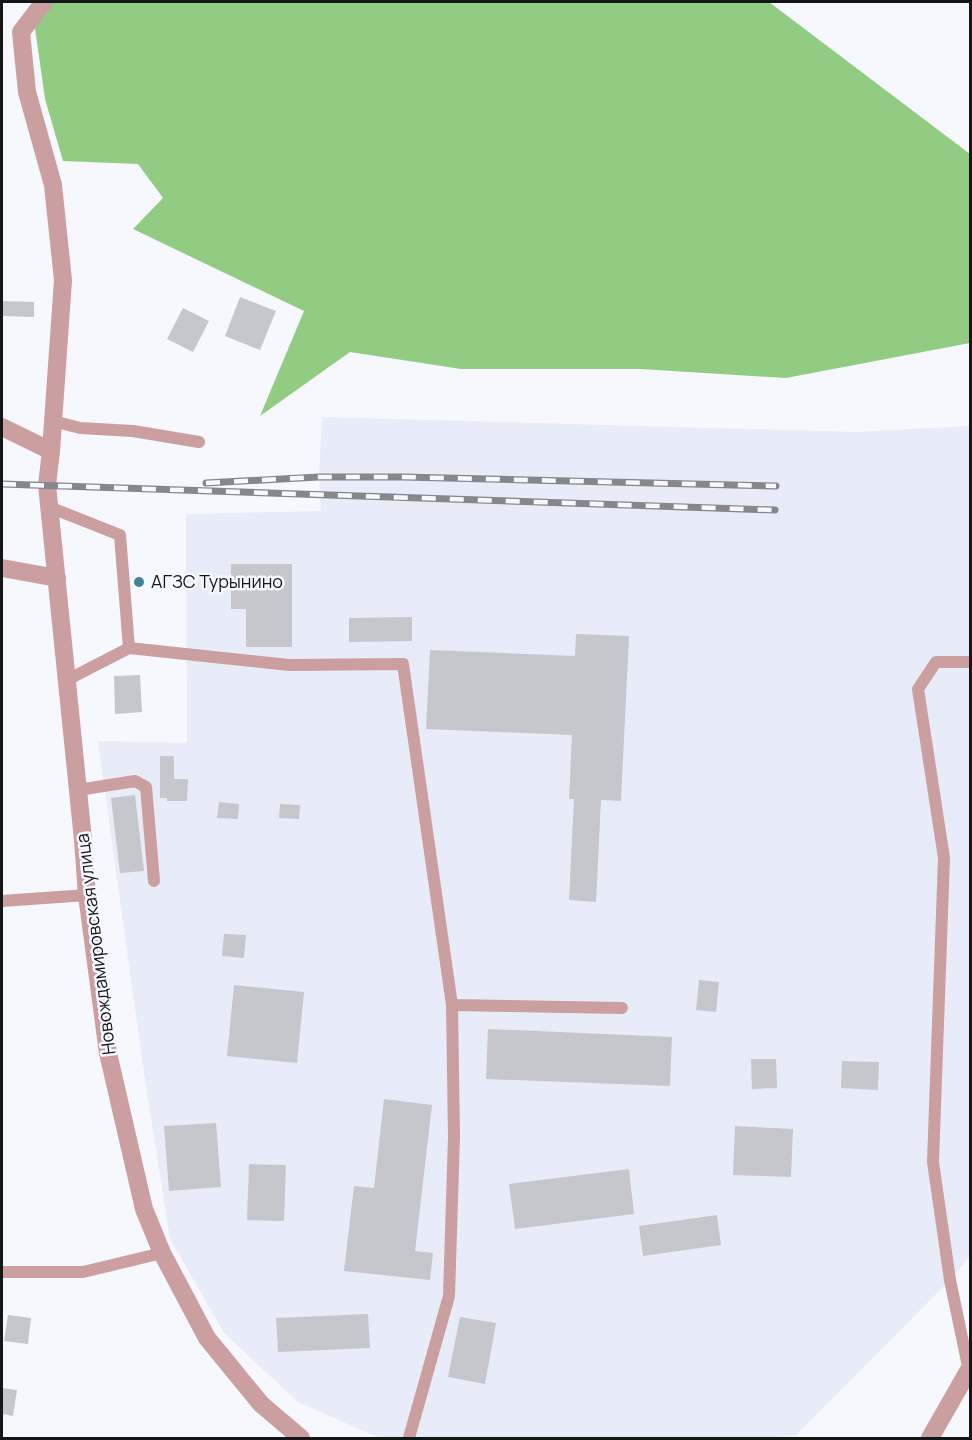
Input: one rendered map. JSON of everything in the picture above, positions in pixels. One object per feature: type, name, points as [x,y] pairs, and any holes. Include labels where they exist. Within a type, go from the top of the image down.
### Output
[{"type":"street","name":"Новождамировская улица","points":[[44,2],[21,32],[27,92],[53,185],[63,280],[47,485],[87,895],[108,1053],[144,1209],[162,1253],[207,1338],[261,1404],[301,1438]]},
{"type":"street","points":[[2,427],[51,451]]},
{"type":"street","points":[[2,568],[57,578]]},
{"type":"street","points":[[930,1438],[970,1369]]},
{"type":"lane","points":[[53,421],[80,428],[133,431],[199,442]]},
{"type":"lane","points":[[50,507],[120,535],[129,648]]},
{"type":"lane","points":[[67,680],[129,648],[289,665],[404,664],[452,1005],[454,1136],[449,1296],[409,1438]]},
{"type":"lane","points":[[970,662],[936,662],[918,689],[944,858],[933,1162],[950,1280],[970,1369]]},
{"type":"lane","points":[[78,790],[135,781],[146,788],[154,881]]},
{"type":"lane","points":[[2,901],[87,895]]},
{"type":"lane","points":[[452,1005],[622,1008]]},
{"type":"lane","points":[[2,1272],[83,1272],[162,1253]]},
{"type":"shaded area","points":[[322,417],[856,432],[970,426],[970,1256],[950,1280],[795,1436],[768,1438],[379,1438],[298,1402],[224,1333],[170,1239],[144,1073],[98,741],[187,743],[186,514],[321,511],[319,477]]},
{"type":"green space","points":[[51,2],[769,2],[970,154],[970,343],[786,378],[641,369],[461,369],[350,352],[260,416],[304,311],[133,229],[163,198],[138,164],[63,161],[45,99],[34,21]]},
{"type":"building","points":[[240,297],[276,311],[260,350],[225,336]]},
{"type":"building","points":[[2,301],[34,302],[34,317],[2,316]]},
{"type":"building","points":[[183,308],[209,321],[193,352],[167,339]]},
{"type":"building","points":[[231,564],[292,564],[292,647],[246,647],[246,609],[231,609]]},
{"type":"building","points":[[412,617],[412,641],[349,642],[349,618]]},
{"type":"building","points":[[576,634],[629,636],[621,801],[601,800],[596,902],[569,900],[574,799],[569,799],[572,735],[426,729],[430,650],[575,656]]},
{"type":"building","points":[[140,675],[142,712],[115,714],[114,676]]},
{"type":"building","points":[[160,756],[174,756],[174,779],[188,779],[187,801],[167,801],[167,798],[160,798]]},
{"type":"building","points":[[135,795],[144,871],[120,873],[111,798]]},
{"type":"building","points":[[219,802],[239,804],[238,819],[217,818]]},
{"type":"building","points":[[280,804],[300,805],[299,819],[279,818]]},
{"type":"building","points":[[224,934],[246,935],[244,958],[222,956]]},
{"type":"building","points":[[699,980],[719,982],[716,1012],[696,1010]]},
{"type":"building","points":[[234,985],[304,992],[297,1063],[227,1056]]},
{"type":"building","points":[[488,1029],[672,1037],[670,1086],[486,1079]]},
{"type":"building","points":[[751,1059],[776,1059],[777,1088],[752,1089]]},
{"type":"building","points":[[842,1061],[879,1062],[878,1090],[841,1088]]},
{"type":"building","points":[[384,1099],[432,1105],[415,1251],[433,1253],[430,1280],[344,1271],[354,1186],[374,1188]]},
{"type":"building","points":[[216,1123],[221,1187],[169,1191],[164,1126]]},
{"type":"building","points":[[735,1126],[793,1129],[791,1177],[733,1175]]},
{"type":"building","points":[[249,1164],[286,1165],[284,1221],[247,1220]]},
{"type":"building","points":[[629,1169],[634,1214],[515,1229],[509,1184]]},
{"type":"building","points":[[717,1215],[721,1245],[643,1256],[639,1226]]},
{"type":"building","points":[[368,1314],[370,1348],[278,1352],[276,1318]]},
{"type":"building","points":[[8,1315],[31,1318],[28,1344],[4,1341]]},
{"type":"building","points":[[460,1317],[496,1323],[485,1384],[448,1377]]},
{"type":"building","points":[[2,1388],[17,1390],[13,1416],[2,1414]]},
{"type":"railway","points":[[206,483],[319,477],[403,477],[776,486]]},
{"type":"railway","points":[[2,484],[775,510]]},
{"type":"place","name":"АГЗС Турынино","points":[[139,582]]}]
